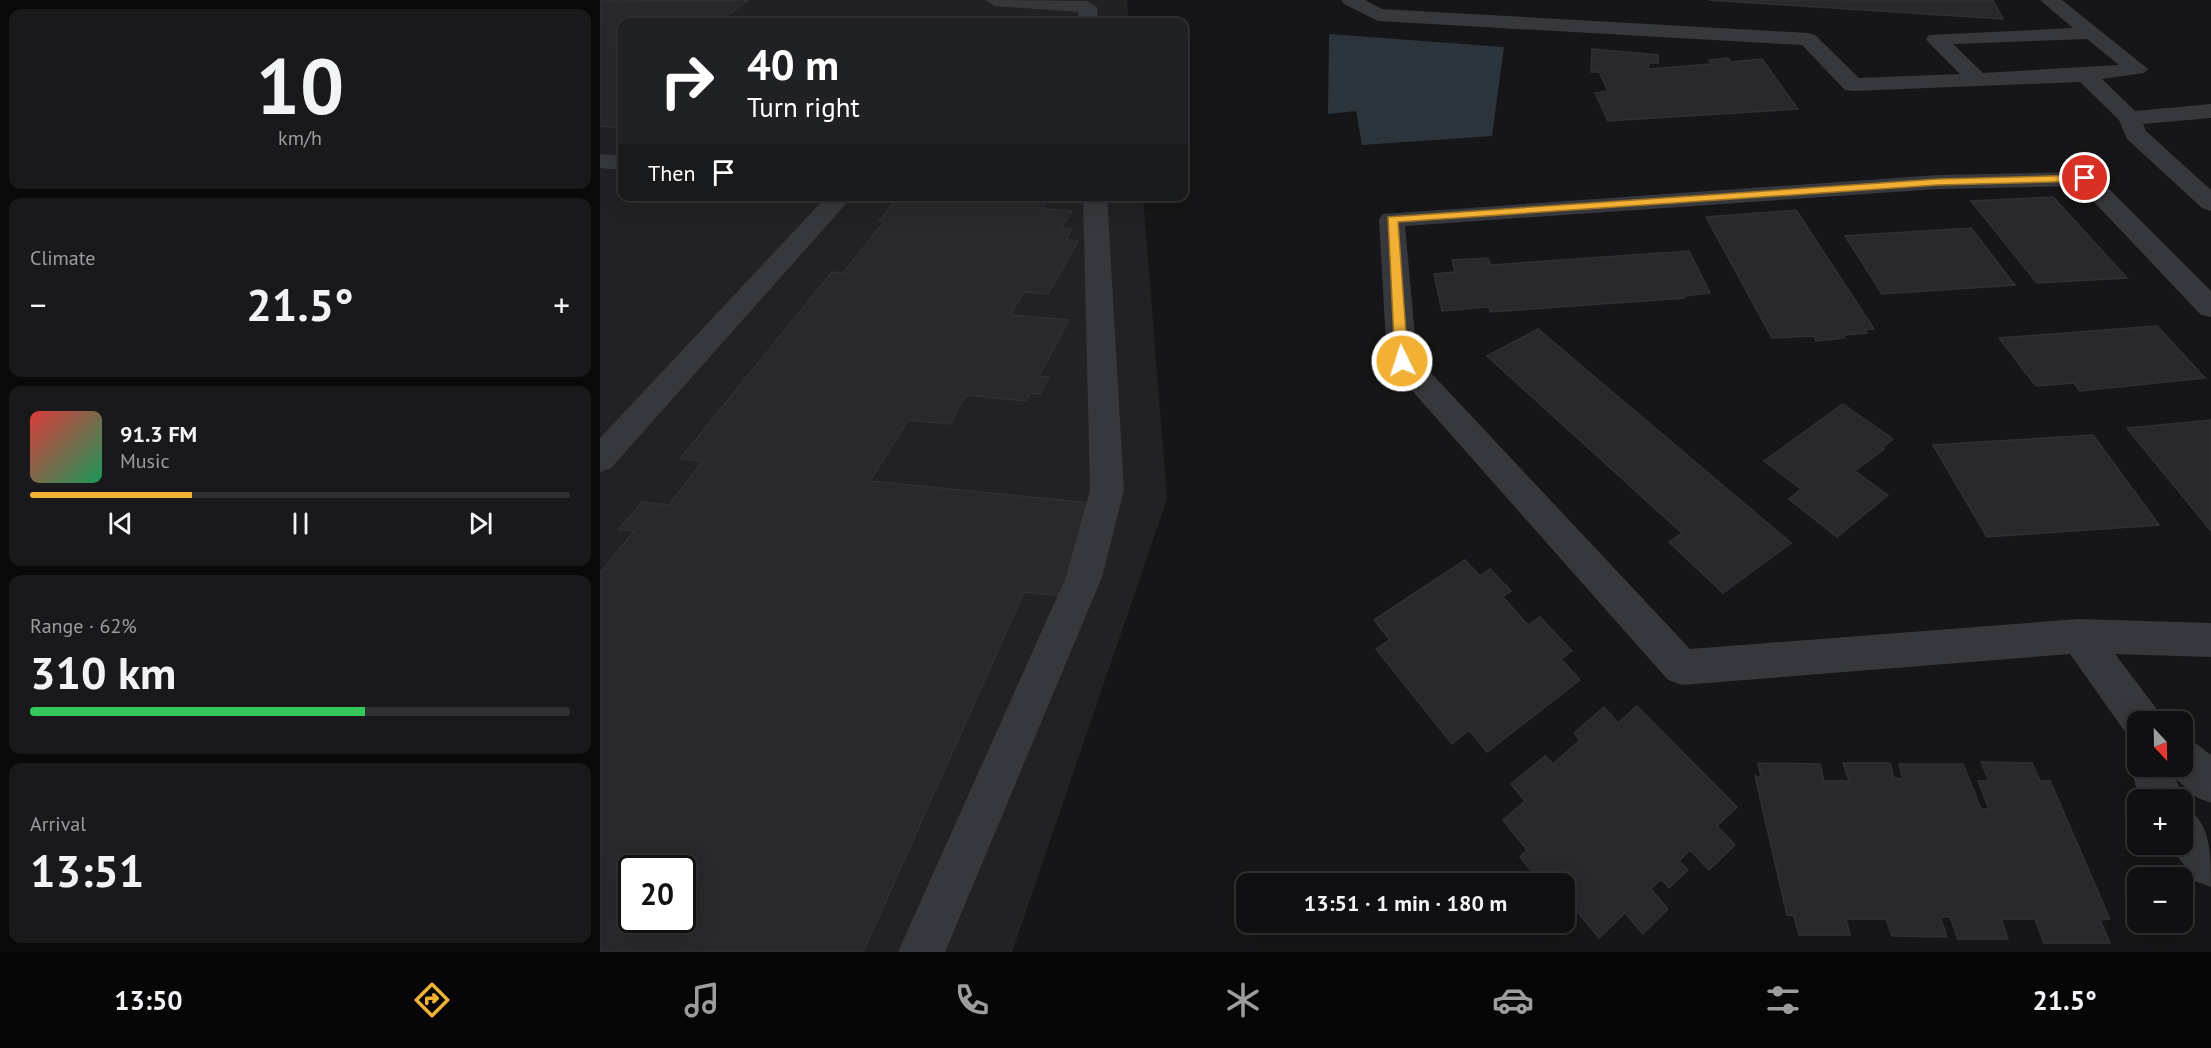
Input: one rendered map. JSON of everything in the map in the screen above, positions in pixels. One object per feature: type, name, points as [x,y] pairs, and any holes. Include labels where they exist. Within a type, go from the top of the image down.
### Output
[{"type":"lane","points":[[995,0],[1088,7],[1088,18]]},
{"type":"lane","points":[[1351,0],[1378,15],[1808,39],[1853,85],[2085,75],[2137,69],[2050,0]]},
{"type":"lane","points":[[1978,80],[1936,39],[2092,33]]},
{"type":"lane","points":[[2085,75],[2130,118],[2135,135],[2211,203]]},
{"type":"lane","points":[[2130,118],[2211,111]]},
{"type":"lane","points":[[600,161],[618,163]]},
{"type":"lane","points":[[2211,308],[2085,178],[1938,182],[1392,219],[1402,361],[1682,667],[2079,636],[2211,640]]},
{"type":"lane","points":[[600,459],[836,201]]},
{"type":"lane","points":[[921,952],[1084,577],[1107,490],[1095,201]]},
{"type":"lane","points":[[2079,636],[2134,711]]},
{"type":"lane","points":[[2193,767],[2211,782]]},
{"type":"lane","points":[[2193,841],[2211,865]]},
{"type":"shaded area","points":[[600,0],[1127,0],[1129,18],[618,18],[618,201],[1143,201],[1167,499],[1012,952],[600,952]]},
{"type":"shaded area","points":[[1329,34],[1504,47],[1492,136],[1362,145],[1356,111],[1328,114]]},
{"type":"building","points":[[600,0],[748,0],[724,18],[618,18],[618,128],[600,126]]},
{"type":"building","points":[[1708,0],[1993,0],[2003,19]]},
{"type":"building","points":[[1592,49],[1658,55],[1658,63],[1649,63],[1648,69],[1712,64],[1709,60],[1728,58],[1731,62],[1762,59],[1798,109],[1608,121],[1595,93],[1608,91],[1599,72],[1591,72]]},
{"type":"building","points":[[2053,197],[2127,278],[2037,283],[1971,201]]},
{"type":"building","points":[[895,201],[1047,201],[1042,209],[1072,211],[1061,228],[1072,229],[1066,239],[1078,241],[1048,294],[1024,292],[1010,315],[1069,320],[1039,376],[1049,377],[1040,394],[1030,393],[1026,401],[966,395],[950,424],[908,420],[870,481],[1100,504],[1061,596],[1024,592],[863,952],[600,952],[600,573],[634,531],[619,529],[642,502],[669,505],[703,461],[680,459],[832,272],[843,273],[884,222],[879,221]]},
{"type":"building","points":[[1796,210],[1874,329],[1865,330],[1867,333],[1843,335],[1845,338],[1816,341],[1814,336],[1772,338],[1706,217]]},
{"type":"building","points":[[1971,228],[2015,285],[1882,294],[1845,236]]},
{"type":"building","points":[[1689,251],[1710,293],[1684,296],[1685,298],[1490,312],[1489,307],[1442,311],[1434,274],[1455,272],[1452,260],[1488,258],[1490,265]]},
{"type":"building","points":[[2157,326],[2205,378],[2080,391],[2074,383],[2036,386],[1999,338]]},
{"type":"building","points":[[1538,329],[1791,543],[1723,593],[1669,542],[1682,533],[1487,356]]},
{"type":"building","points":[[1843,404],[1893,439],[1882,448],[1884,449],[1855,471],[1888,495],[1837,537],[1789,499],[1801,489],[1764,461]]},
{"type":"building","points":[[2211,420],[2211,531],[2127,428]]},
{"type":"building","points":[[2093,435],[2159,525],[1987,537],[1933,445]]},
{"type":"building","points":[[1465,560],[1480,576],[1490,569],[1511,591],[1503,597],[1528,625],[1540,617],[1572,651],[1561,659],[1580,680],[1487,752],[1469,730],[1452,744],[1376,649],[1390,640],[1374,620]]},
{"type":"building","points":[[1637,706],[1737,807],[1717,826],[1735,845],[1709,870],[1690,850],[1679,861],[1688,870],[1669,888],[1661,879],[1651,889],[1668,909],[1643,934],[1625,913],[1599,938],[1575,909],[1575,873],[1533,873],[1520,857],[1527,850],[1503,820],[1525,801],[1511,784],[1545,756],[1553,764],[1580,740],[1574,733],[1604,707],[1618,723]]},
{"type":"building","points":[[1981,762],[2032,763],[2040,781],[2050,781],[2110,919],[2100,920],[2110,943],[2044,943],[2035,919],[2001,919],[2008,939],[1958,939],[1950,917],[1940,917],[1947,937],[1892,936],[1886,919],[1846,919],[1850,935],[1799,935],[1794,916],[1787,915],[1755,776],[1761,777],[1758,763],[1820,764],[1824,781],[1849,781],[1843,763],[1890,763],[1894,778],[1903,779],[1899,764],[1963,764],[1981,809],[1989,809],[1978,781],[1989,781]]},
{"type":"route","points":[[1402,361],[1392,219],[1512,209],[1938,182],[2085,178]]}]
